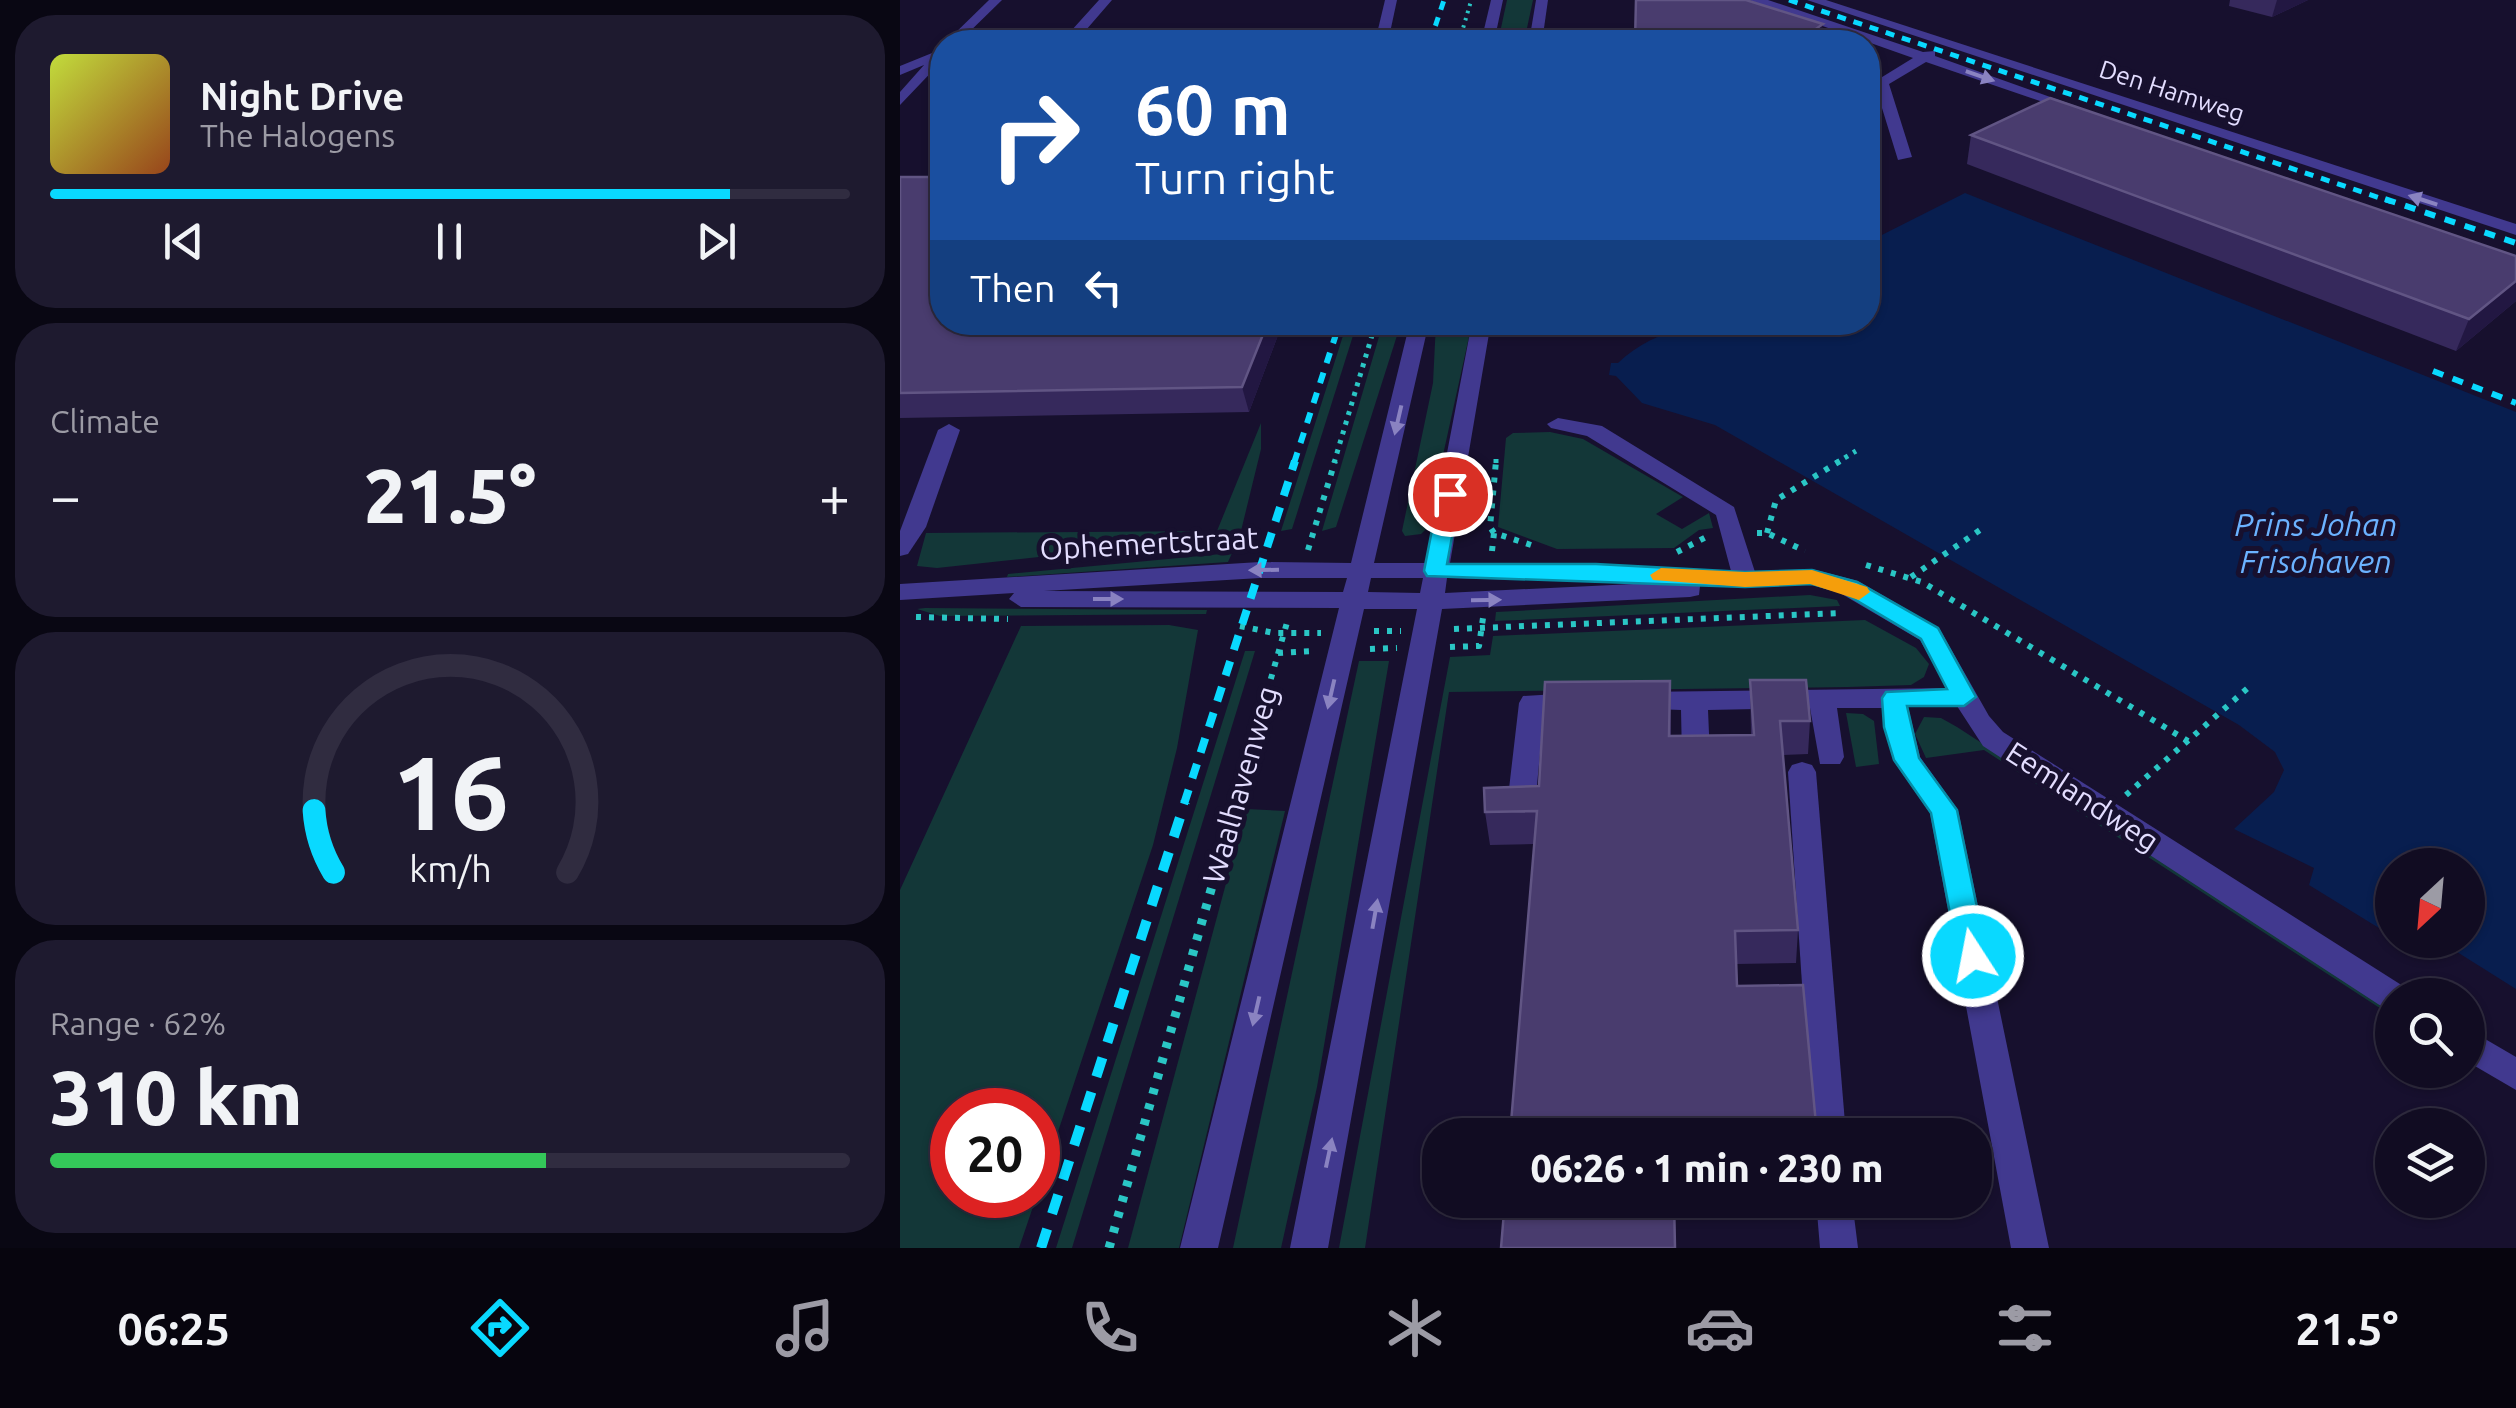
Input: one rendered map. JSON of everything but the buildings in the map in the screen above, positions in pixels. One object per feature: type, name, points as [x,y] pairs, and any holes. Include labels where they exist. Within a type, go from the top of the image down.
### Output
[{"type":"street","points":[[965,30],[996,0]]},
{"type":"street","points":[[1079,30],[1106,0]]},
{"type":"street","points":[[1384,30],[1391,0]]},
{"type":"street","points":[[1490,30],[1497,0]]},
{"type":"street","points":[[1536,30],[1542,0]]},
{"type":"street","name":"Den Hamweg","points":[[1755,0],[1844,30]]},
{"type":"street","name":"Den Hamweg","points":[[1813,0],[2516,230]]},
{"type":"street","name":"Den Hamweg","points":[[1880,42],[2091,114]]},
{"type":"street","points":[[1904,157],[1881,82],[1953,44]]},
{"type":"street","points":[[900,71],[930,57]]},
{"type":"street","points":[[900,78],[930,59]]},
{"type":"street","points":[[900,91],[930,63]]},
{"type":"street","points":[[900,101],[930,66]]},
{"type":"street","points":[[900,116],[930,85]]},
{"type":"street","name":"Waalhavenweg","points":[[1200,1248],[1417,335]]},
{"type":"street","points":[[1308,1248],[1358,1010],[1479,335]]},
{"type":"street","points":[[1558,424],[1594,431],[1726,512],[1745,580]]},
{"type":"street","points":[[900,549],[914,526],[949,430]]},
{"type":"street","name":"Ophemertstraat","points":[[900,592],[1301,570],[1357,585]]},
{"type":"street","name":"Eemlandweg","points":[[1357,585],[1434,571],[1580,571],[1745,580],[1823,579],[1850,587],[1935,640],[1964,697],[1993,739],[2375,985]]},
{"type":"street","name":"Eemlandweg","points":[[1357,585],[1427,615],[1678,592],[1745,580]]},
{"type":"street","name":"Ophemertstraat","points":[[941,592],[993,599],[1293,600],[1357,585]]},
{"type":"street","points":[[1521,806],[1532,703],[1964,697]]},
{"type":"street","points":[[1822,698],[1830,757]]},
{"type":"street","points":[[1894,698],[1897,727],[1907,760],[1944,810],[2030,1248]]},
{"type":"street","points":[[1694,700],[1696,758]]},
{"type":"street","points":[[1802,772],[1827,1118]]},
{"type":"street","points":[[2485,1055],[2516,1075]]},
{"type":"street","points":[[1836,1218],[1839,1248]]},
{"type":"path","points":[[1463,30],[1472,0]]},
{"type":"path","points":[[1301,570],[1372,335]]},
{"type":"path","points":[[1767,532],[1776,500],[1856,451]]},
{"type":"path","points":[[1494,533],[1490,527],[1496,459]]},
{"type":"path","points":[[1911,577],[1986,526]]},
{"type":"path","name":"Waalhavenweg","points":[[1109,1248],[1293,600]]},
{"type":"path","points":[[1284,633],[1345,632],[1427,615],[1588,626],[1888,610]]},
{"type":"path","points":[[2107,813],[2249,687]]},
{"type":"green space","points":[[1507,0],[1533,0],[1527,30],[1501,30]]},
{"type":"green space","points":[[1343,335],[1353,335],[1292,529],[1281,531]]},
{"type":"green space","points":[[1379,335],[1397,335],[1336,527],[1322,531]]},
{"type":"green space","points":[[1435,335],[1469,335],[1427,528],[1421,534],[1405,536],[1402,531],[1433,383]]},
{"type":"green space","points":[[1261,423],[1261,449],[1240,535],[937,568],[917,566],[926,533],[1217,531]]},
{"type":"green space","points":[[1550,432],[1583,439],[1683,497],[1656,514],[1682,529],[1709,513],[1713,528],[1699,530],[1674,548],[1557,549],[1498,527],[1506,438],[1513,433]]},
{"type":"green space","points":[[1232,553],[1228,562],[1007,577],[1008,574]]},
{"type":"green space","points":[[1810,595],[1837,600],[1840,606],[1495,621],[1496,612]]},
{"type":"green space","points":[[917,609],[1207,610],[1206,614],[940,616]]},
{"type":"green space","points":[[1865,620],[1916,648],[1929,664],[1924,677],[1911,685],[1848,687],[1449,692],[1365,1248],[1339,1248],[1450,657],[1490,655],[1493,636]]},
{"type":"green space","points":[[1169,625],[1198,630],[1177,748],[1153,845],[1060,1126],[1060,1088],[930,1088],[930,1218],[1029,1218],[1019,1248],[900,1248],[900,890],[1021,626]]},
{"type":"green space","points":[[1245,651],[1255,651],[1072,1248],[1056,1248]]},
{"type":"green space","points":[[1359,661],[1389,661],[1317,1087],[1281,1248],[1233,1248]]},
{"type":"green space","points":[[1846,713],[1863,714],[1874,721],[1879,764],[1856,767]]},
{"type":"green space","points":[[1924,717],[1941,718],[1957,727],[2375,998],[2375,1005],[1984,750],[1926,758],[1915,734]]},
{"type":"green space","points":[[1246,809],[1285,811],[1179,1248],[1128,1248]]},
{"type":"water","name":"Prins Johan Frisohaven","points":[[1965,193],[2516,412],[2516,989],[2467,958],[2485,958],[2485,848],[2375,848],[2375,926],[2309,885],[2314,868],[2234,829],[2274,792],[2284,770],[2275,752],[2239,725],[1715,425],[1642,403],[1616,376],[1609,375],[1611,363],[1618,363],[1663,335],[1880,335],[1880,236]]},
{"type":"railway","points":[[1434,30],[1444,0]]},
{"type":"railway","points":[[1789,0],[1879,30]]},
{"type":"railway","points":[[1880,30],[2392,202]]},
{"type":"railway","points":[[2385,199],[2516,243]]},
{"type":"railway","points":[[1294,463],[1336,335]]},
{"type":"railway","points":[[2433,371],[2516,403]]},
{"type":"railway","points":[[1184,804],[1295,461]]},
{"type":"railway","points":[[1041,1248],[1185,802]]},
{"type":"slow traffic","points":[[1661,575],[1745,580],[1812,577],[1859,592]]},
{"type":"route","points":[[1450,494],[1434,571],[1596,572],[1745,580],[1812,577],[1850,587],[1930,634],[1964,697],[1894,698],[1897,727],[1907,760],[1944,810],[1973,956]]}]
